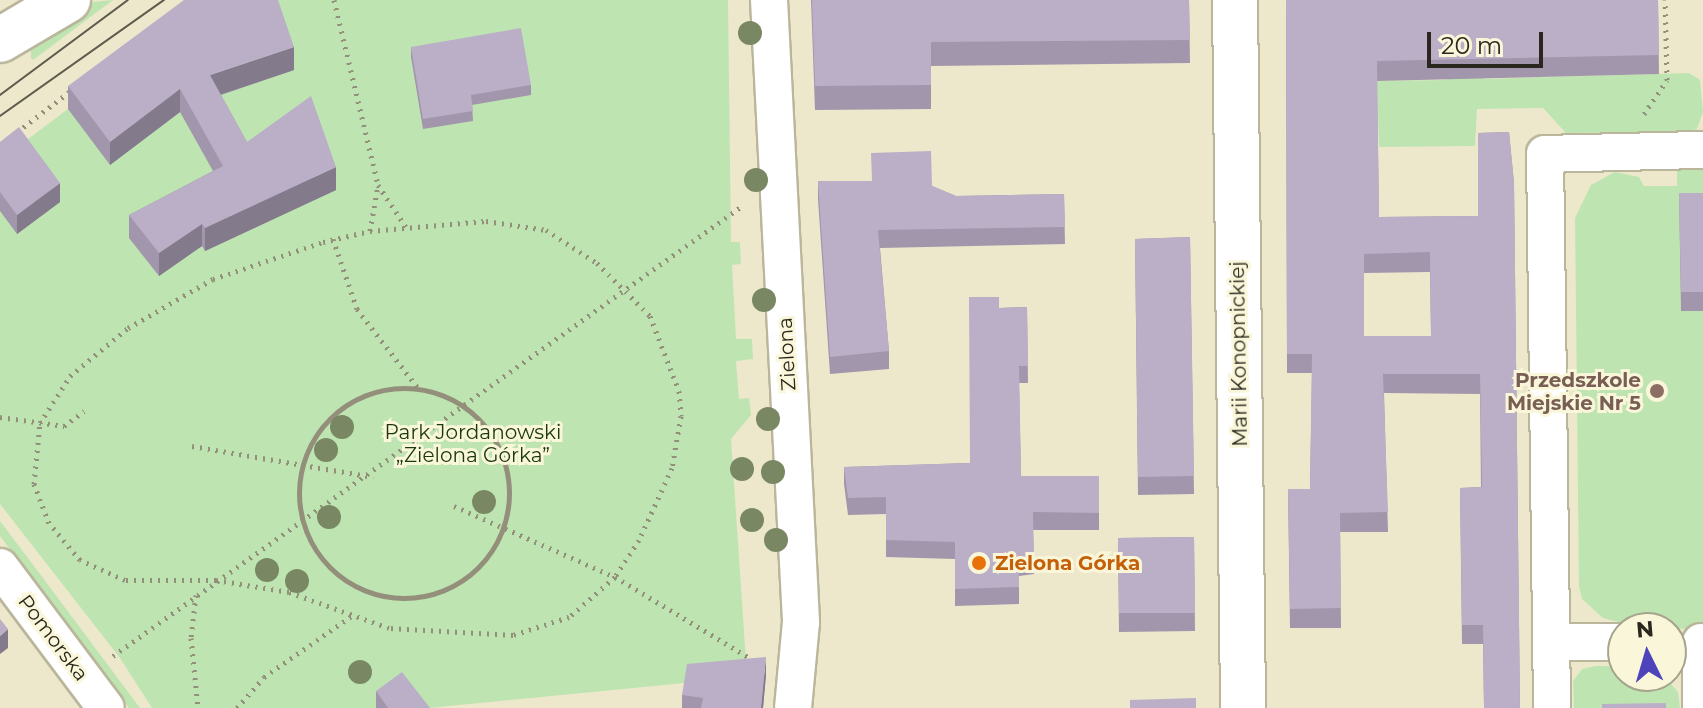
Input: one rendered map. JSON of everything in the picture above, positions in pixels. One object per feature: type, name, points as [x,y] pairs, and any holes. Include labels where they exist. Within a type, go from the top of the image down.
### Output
[{"type":"street","points":[[0,40],[68,0]]},
{"type":"street","name":"Zielona","points":[[769,0],[801,622],[793,708]]},
{"type":"street","name":"Marii Konopnickiej","points":[[1235,0],[1243,708]]},
{"type":"street","points":[[1552,708],[1545,154],[1703,150]]},
{"type":"street","name":"Pomorska","points":[[0,567],[106,708]]},
{"type":"street","points":[[1551,642],[1607,642]]},
{"type":"street","points":[[1692,642],[1701,708]]},
{"type":"path","points":[[334,0],[378,185],[406,227]]},
{"type":"path","points":[[1619,152],[1667,80],[1665,0]]},
{"type":"path","points":[[13,135],[75,88]]},
{"type":"path","points":[[370,231],[378,185]]},
{"type":"path","points":[[109,659],[302,517],[742,206]]},
{"type":"path","points":[[486,221],[532,226],[569,241],[625,288],[664,341],[681,416],[672,468],[615,577],[569,617],[513,635],[417,633],[289,592],[216,580],[125,580],[80,560],[39,503],[32,462],[40,423],[70,376],[171,301],[265,259],[370,231],[486,221]]},
{"type":"path","points":[[333,239],[343,282],[357,309],[419,389]]},
{"type":"path","points":[[419,389],[462,404],[494,438],[503,458],[509,497],[504,528],[468,575],[426,596],[380,596],[342,578],[315,550],[302,517],[304,466],[323,426],[341,409],[382,390],[419,389]]},
{"type":"path","points":[[0,417],[64,426],[84,411]]},
{"type":"path","points":[[192,446],[373,477]]},
{"type":"path","points":[[454,506],[615,577],[761,665]]},
{"type":"path","points":[[196,594],[191,638],[198,708]]},
{"type":"path","points":[[237,708],[264,677],[353,615]]},
{"type":"green space","points":[[113,0],[33,60],[31,58],[31,49],[93,2]]},
{"type":"green space","name":"Park Jordanowski „Zielona Górka”","points":[[246,0],[728,0],[731,242],[740,242],[741,264],[732,265],[736,339],[752,339],[753,359],[736,361],[739,399],[749,398],[751,415],[731,439],[746,661],[766,675],[429,708],[152,708],[120,658],[0,504],[0,160],[124,67]]},
{"type":"green space","points":[[1484,70],[1485,79],[1689,73],[1700,80],[1703,112],[1697,129],[1686,132],[1566,133],[1543,108],[1477,109],[1475,146],[1379,147],[1377,81],[1445,80],[1445,72]]},
{"type":"green space","name":"Przedszkole Miejskie Nr 5","points":[[1677,168],[1703,168],[1703,629],[1687,629],[1687,612],[1607,612],[1607,619],[1603,618],[1582,599],[1579,586],[1575,218],[1591,185],[1615,172],[1639,177],[1644,186],[1677,186]]},
{"type":"green space","points":[[0,521],[140,708],[129,708],[0,536]]},
{"type":"green space","points":[[1607,666],[1607,692],[1678,692],[1680,708],[1574,708],[1573,681],[1582,669]]},
{"type":"building","points":[[184,0],[278,0],[294,47],[210,75],[247,142],[311,96],[336,167],[205,228],[202,224],[159,253],[129,215],[223,166],[180,89],[110,142],[68,86]]},
{"type":"building","points":[[812,0],[1189,0],[1190,40],[931,42],[931,85],[815,86]]},
{"type":"building","points":[[1286,0],[1658,0],[1659,55],[1377,61],[1379,217],[1478,216],[1478,133],[1509,132],[1514,183],[1520,708],[1484,708],[1483,625],[1462,625],[1460,488],[1482,487],[1480,374],[1383,374],[1388,512],[1340,513],[1341,608],[1290,609],[1288,489],[1310,489],[1312,354],[1287,354]],"holes":[[[1430,252],[1431,336],[1364,336],[1364,254]]]},
{"type":"building","points":[[521,28],[531,85],[471,95],[473,111],[423,119],[411,47]]},
{"type":"building","points":[[19,127],[60,183],[17,215],[0,192],[0,142]]},
{"type":"building","points":[[931,151],[932,186],[956,196],[1064,194],[1065,227],[878,230],[889,351],[830,357],[818,181],[872,181],[871,153]]},
{"type":"building","points":[[1679,193],[1703,193],[1703,292],[1681,292]]},
{"type":"building","points":[[1190,237],[1194,476],[1138,477],[1135,239]]},
{"type":"building","points":[[969,297],[999,297],[999,308],[1027,307],[1028,366],[1019,366],[1021,476],[1099,476],[1099,513],[1033,512],[1034,557],[1019,559],[1019,587],[955,589],[955,542],[886,540],[886,497],[848,498],[844,467],[970,463]]},
{"type":"building","points":[[1194,537],[1195,613],[1119,613],[1118,538]]},
{"type":"building","points":[[0,619],[8,629],[0,636]]},
{"type":"building","points":[[766,657],[761,708],[701,708],[703,698],[682,695],[687,664]]},
{"type":"building","points":[[402,672],[430,708],[388,708],[376,691]]},
{"type":"building","points":[[1196,698],[1196,708],[1130,708],[1130,700]]},
{"type":"building","points":[[1666,703],[1666,708],[1602,708],[1602,704]]},
{"type":"tram line","points":[[0,95],[128,0]]},
{"type":"tram line","points":[[0,116],[164,0]]},
{"type":"place","name":"Przedszkole Miejskie Nr 5","points":[[1657,391]]},
{"type":"place","name":"Zielona Górka","points":[[979,563]]}]
